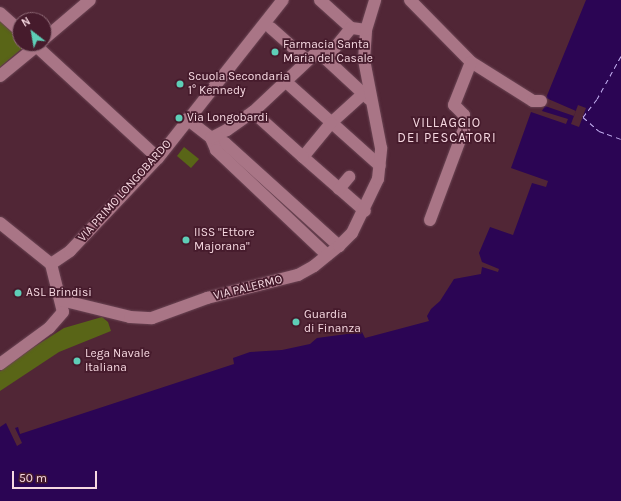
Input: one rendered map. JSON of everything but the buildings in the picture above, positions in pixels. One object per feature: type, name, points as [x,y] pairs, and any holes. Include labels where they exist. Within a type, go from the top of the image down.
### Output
[{"type":"street","points":[[52,31],[90,0]]},
{"type":"street","name":"VIA PRIMO LONGOBARDO","points":[[51,264],[70,251],[158,158],[187,119],[283,0]]},
{"type":"street","points":[[320,0],[351,28],[366,30]]},
{"type":"street","name":"VIA PALERMO","points":[[61,300],[130,317],[152,318],[207,298],[298,275],[327,256],[339,246],[352,233],[364,211],[376,185],[380,166],[381,148],[366,97],[364,60],[366,30],[375,0]]},
{"type":"street","points":[[410,0],[471,62],[533,101],[541,102]]},
{"type":"street","points":[[0,13],[12,24]]},
{"type":"street","points":[[271,28],[307,60]]},
{"type":"street","points":[[326,59],[351,28]]},
{"type":"street","points":[[211,138],[227,130],[253,112],[318,51],[366,97],[331,123],[303,157]]},
{"type":"street","points":[[0,76],[28,52]]},
{"type":"street","points":[[47,52],[158,158]]},
{"type":"street","points":[[430,220],[464,129],[464,115],[454,105],[471,62]]},
{"type":"street","points":[[285,81],[380,166]]},
{"type":"street","points":[[253,112],[364,211]]},
{"type":"street","points":[[187,119],[211,138],[225,143],[339,246]]},
{"type":"street","points":[[211,138],[216,150],[327,256]]},
{"type":"street","points":[[339,189],[350,177]]},
{"type":"street","points":[[0,223],[51,264],[63,312],[49,328],[0,364]]},
{"type":"green space","points":[[0,20],[12,31],[12,52],[18,52],[0,67]]},
{"type":"green space","points":[[184,147],[199,159],[191,168],[177,156]]},
{"type":"green space","points":[[102,317],[108,322],[111,331],[59,352],[0,391],[0,371],[64,328]]},
{"type":"shaded area","points":[[586,0],[621,0],[621,501],[0,501],[0,427],[6,423],[17,446],[22,443],[15,428],[18,427],[20,434],[234,364],[233,358],[250,352],[282,350],[310,344],[317,338],[362,332],[365,338],[429,321],[427,316],[431,309],[440,301],[454,279],[481,274],[482,267],[498,272],[499,269],[482,262],[479,253],[490,227],[513,235],[532,183],[546,187],[548,181],[511,168],[531,112],[566,124],[568,119],[542,111],[545,106],[574,116],[576,111],[546,98]]},
{"type":"pier","points":[[578,105],[586,108],[579,127],[571,124]]},
{"type":"ferry route","points":[[621,56],[597,99],[583,117],[599,131],[621,139]]},
{"type":"place","name":"Farmacia Santa Maria del Casale","points":[[275,52]]},
{"type":"place","name":"Scuola Secondaria 1° Kennedy","points":[[180,84]]},
{"type":"place","name":"Via Longobardi","points":[[179,118]]},
{"type":"place","name":"IISS \"Ettore Majorana\"","points":[[186,240]]},
{"type":"place","name":"ASL Brindisi","points":[[18,293]]},
{"type":"place","name":"Guardia di Finanza","points":[[296,322]]},
{"type":"place","name":"Lega Navale Italiana","points":[[77,361]]},
{"type":"district","name":"VILLAGGIO DEI PESCATORI","points":[[447,132]]}]
